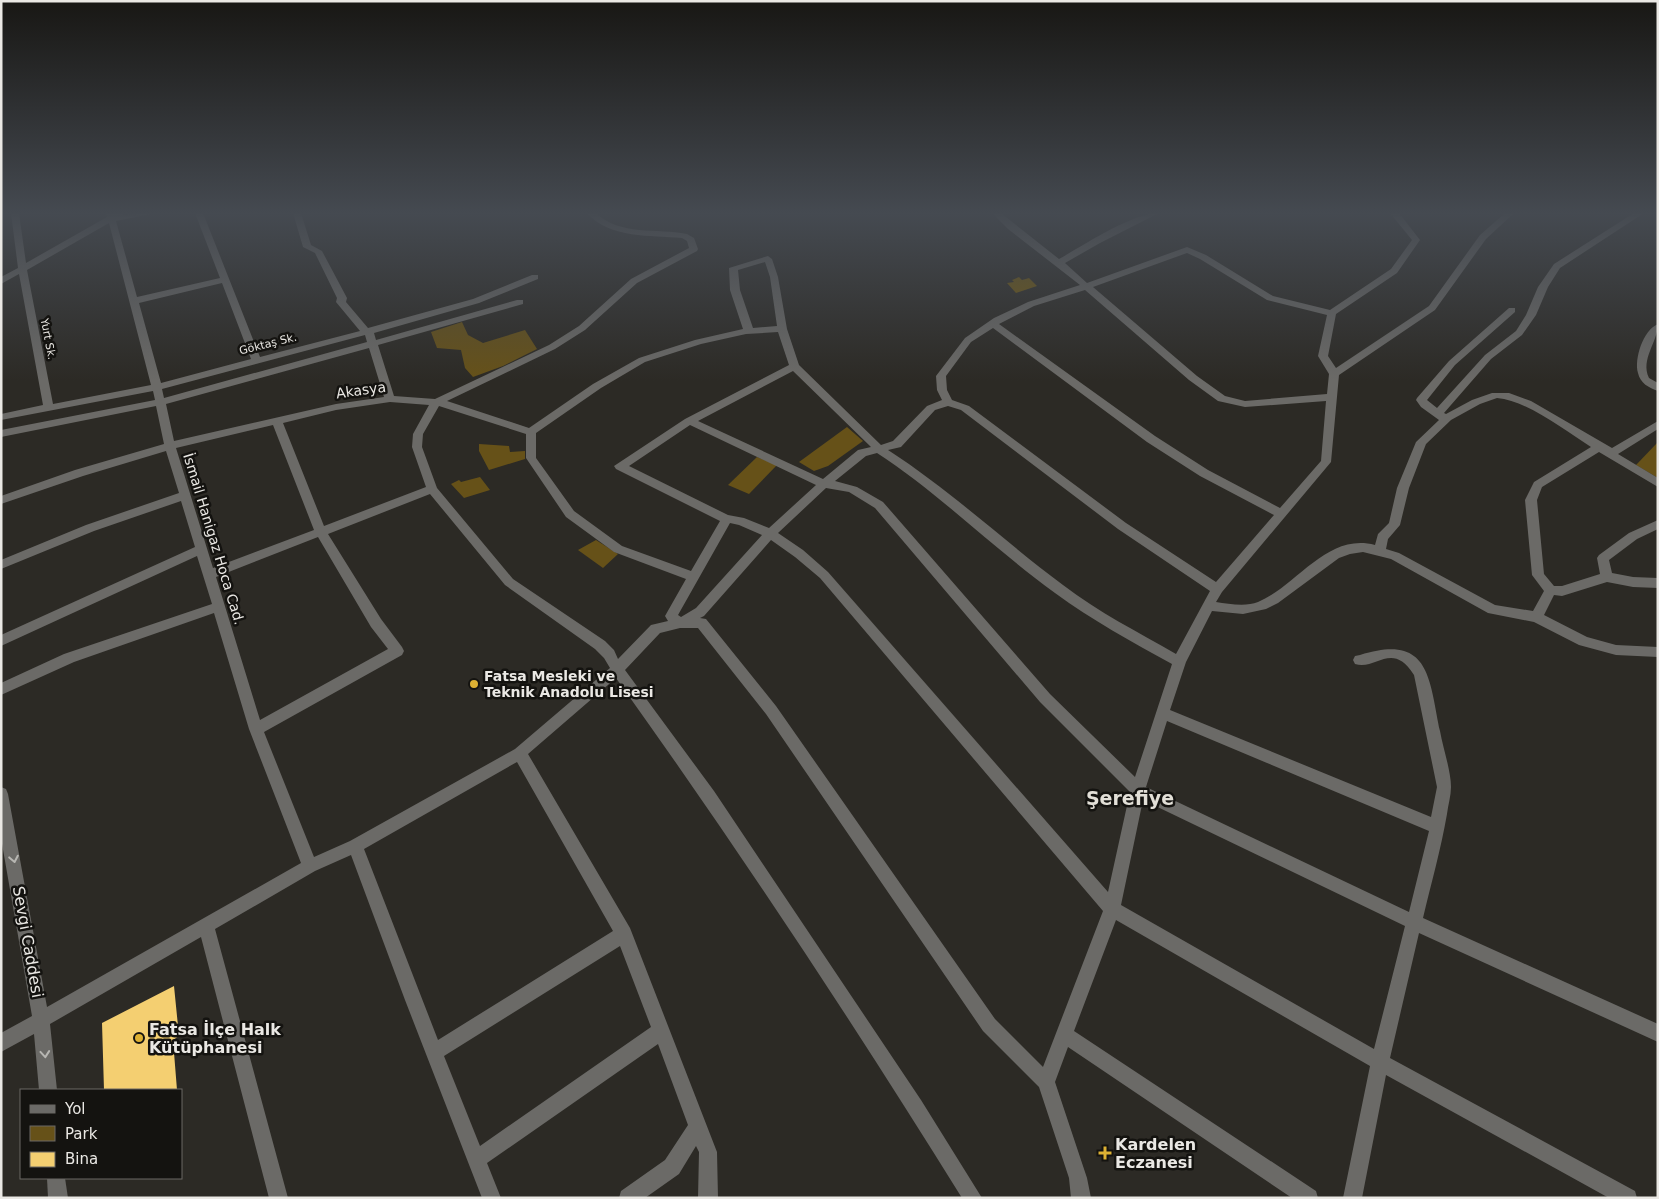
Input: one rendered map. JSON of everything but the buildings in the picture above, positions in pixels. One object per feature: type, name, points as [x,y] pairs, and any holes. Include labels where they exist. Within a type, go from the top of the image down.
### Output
[{"type":"street","name":"İsmail Hanigaz Hoca Cad.","points":[[127,269],[170,446],[256,729],[310,866]]},
{"type":"street","points":[[221,269],[256,360]]},
{"type":"street","points":[[327,269],[342,298],[341,302],[366,332],[371,335],[372,344],[390,399]]},
{"type":"street","name":"Akasya","points":[[1,500],[80,473],[170,446],[336,407],[390,399],[436,402],[552,347],[582,328],[634,281],[657,269]]},
{"type":"street","points":[[733,269],[736,290],[749,331]]},
{"type":"street","points":[[771,269],[782,329],[794,366],[880,450],[914,472],[1059,589],[1110,623],[1180,662]]},
{"type":"street","points":[[1066,269],[1193,378],[1222,399],[1245,404],[1331,396]]},
{"type":"street","points":[[948,402],[942,390],[941,376],[968,340],[997,320],[1030,304],[1134,269]]},
{"type":"street","points":[[1223,269],[1270,298],[1332,313]]},
{"type":"street","points":[[1046,1082],[1112,909],[1138,790],[1180,662],[1216,589],[1326,462],[1334,374],[1323,356],[1332,313],[1395,269]]},
{"type":"street","points":[[1334,374],[1432,308],[1460,269]]},
{"type":"street","points":[[1380,551],[1382,537],[1394,525],[1403,488],[1421,442],[1442,417],[1464,382],[1488,357],[1519,334],[1531,315],[1543,287],[1555,269]]},
{"type":"street","points":[[1,281],[23,270]]},
{"type":"street","name":"Yurt Sk.","points":[[23,270],[49,408]]},
{"type":"street","name":"Göktaş Sk.","points":[[1,417],[157,387],[476,301],[535,277]]},
{"type":"street","points":[[134,301],[225,280]]},
{"type":"street","name":"Göktaş Sk.","points":[[1,434],[160,402],[520,302]]},
{"type":"street","points":[[1442,417],[1422,400],[1452,363],[1512,310]]},
{"type":"street","points":[[993,324],[1151,439],[1204,474],[1281,514]]},
{"type":"street","points":[[1658,327],[1646,345],[1641,370],[1645,379],[1658,388]]},
{"type":"street","points":[[531,432],[596,386],[642,360],[698,342],[749,331],[782,329]]},
{"type":"street","points":[[794,366],[689,421],[620,466],[727,519],[734,518],[771,533],[797,550],[824,575],[1112,909],[1380,1062],[1628,1198]]},
{"type":"street","points":[[1442,417],[1496,395],[1509,396],[1527,403],[1658,483]]},
{"type":"street","points":[[531,432],[477,416],[455,406],[436,402],[418,434],[417,447],[432,489],[508,582],[600,645],[609,654],[617,669],[709,796],[974,1198]]},
{"type":"street","points":[[680,623],[700,612],[771,533],[824,484],[862,453],[880,450],[897,444],[931,408],[948,402],[966,408],[1122,526],[1216,589]]},
{"type":"street","points":[[256,729],[397,651],[376,623],[320,531],[277,421]]},
{"type":"street","points":[[689,421],[824,484],[859,490],[879,506],[1044,698],[1138,790],[1415,923],[1658,1033]]},
{"type":"street","points":[[1658,424],[1619,450],[1612,452],[1598,448],[1538,485],[1531,500],[1538,575],[1551,590],[1562,590],[1607,577],[1633,582],[1658,583]]},
{"type":"street","points":[[531,432],[531,458],[570,514],[618,549],[692,576]]},
{"type":"street","points":[[210,574],[432,489]]},
{"type":"street","points":[[1,565],[90,528],[186,495]]},
{"type":"street","points":[[680,623],[671,616],[692,576],[727,519]]},
{"type":"street","points":[[1607,577],[1602,558],[1633,536],[1658,524]]},
{"type":"street","points":[[1208,606],[1225,609],[1261,607],[1323,562],[1340,553],[1361,547],[1395,556],[1492,610],[1536,617],[1584,641],[1600,646],[1616,650],[1658,652]]},
{"type":"street","points":[[1,641],[202,549]]},
{"type":"street","points":[[1536,617],[1551,590]]},
{"type":"street","points":[[1,689],[68,658],[220,606]]},
{"type":"street","points":[[1,1043],[310,866],[355,846],[520,753],[617,669],[656,629],[680,623],[701,623],[765,702],[989,1024],[1046,1082],[1078,1178],[1081,1198]]},
{"type":"street","points":[[1352,1198],[1380,1062],[1415,923],[1444,787],[1424,681],[1419,669],[1408,660],[1394,653],[1374,655],[1360,660]]},
{"type":"street","points":[[1162,713],[1437,827]]},
{"type":"street","points":[[520,753],[624,934],[708,1152],[708,1198]]},
{"type":"street","name":"Sevgi Caddesi","points":[[1,794],[41,1021],[48,1089]]},
{"type":"street","points":[[355,846],[492,1198]]},
{"type":"street","points":[[206,925],[278,1198]]},
{"type":"street","points":[[434,1052],[624,934]]},
{"type":"street","points":[[476,1160],[661,1031]]},
{"type":"street","points":[[1063,1034],[1309,1198]]},
{"type":"street","points":[[628,1198],[672,1167],[698,1127]]},
{"type":"street","points":[[56,1179],[58,1198]]},
{"type":"green space","points":[[462,322],[468,335],[483,343],[525,330],[537,349],[503,366],[473,377],[465,368],[461,350],[437,348],[431,332]]},
{"type":"green space","points":[[847,427],[863,441],[828,466],[814,471],[799,462]]},
{"type":"green space","points":[[1658,442],[1658,478],[1636,465]]},
{"type":"green space","points":[[479,444],[509,446],[510,452],[525,451],[525,459],[489,470],[479,451]]},
{"type":"green space","points":[[757,457],[777,465],[749,494],[728,485]]},
{"type":"green space","points":[[480,477],[490,490],[464,498],[451,484],[459,480],[461,482]]},
{"type":"green space","points":[[596,540],[618,554],[603,568],[578,550]]},
{"type":"shaded area","points":[[1019,277],[1022,280],[1029,278],[1037,286],[1016,293],[1007,283],[1014,282],[1012,280]]},
{"type":"place","name":"Fatsa Mesleki ve Teknik Anadolu Lisesi","points":[[474,684]]},
{"type":"place","name":"Fatsa İlçe Halk Kütüphanesi","points":[[139,1038]]},
{"type":"place","name":"Kardelen Eczanesi","points":[[1105,1153]]},
{"type":"district","name":"Şerefiye","points":[[1130,798]]}]
